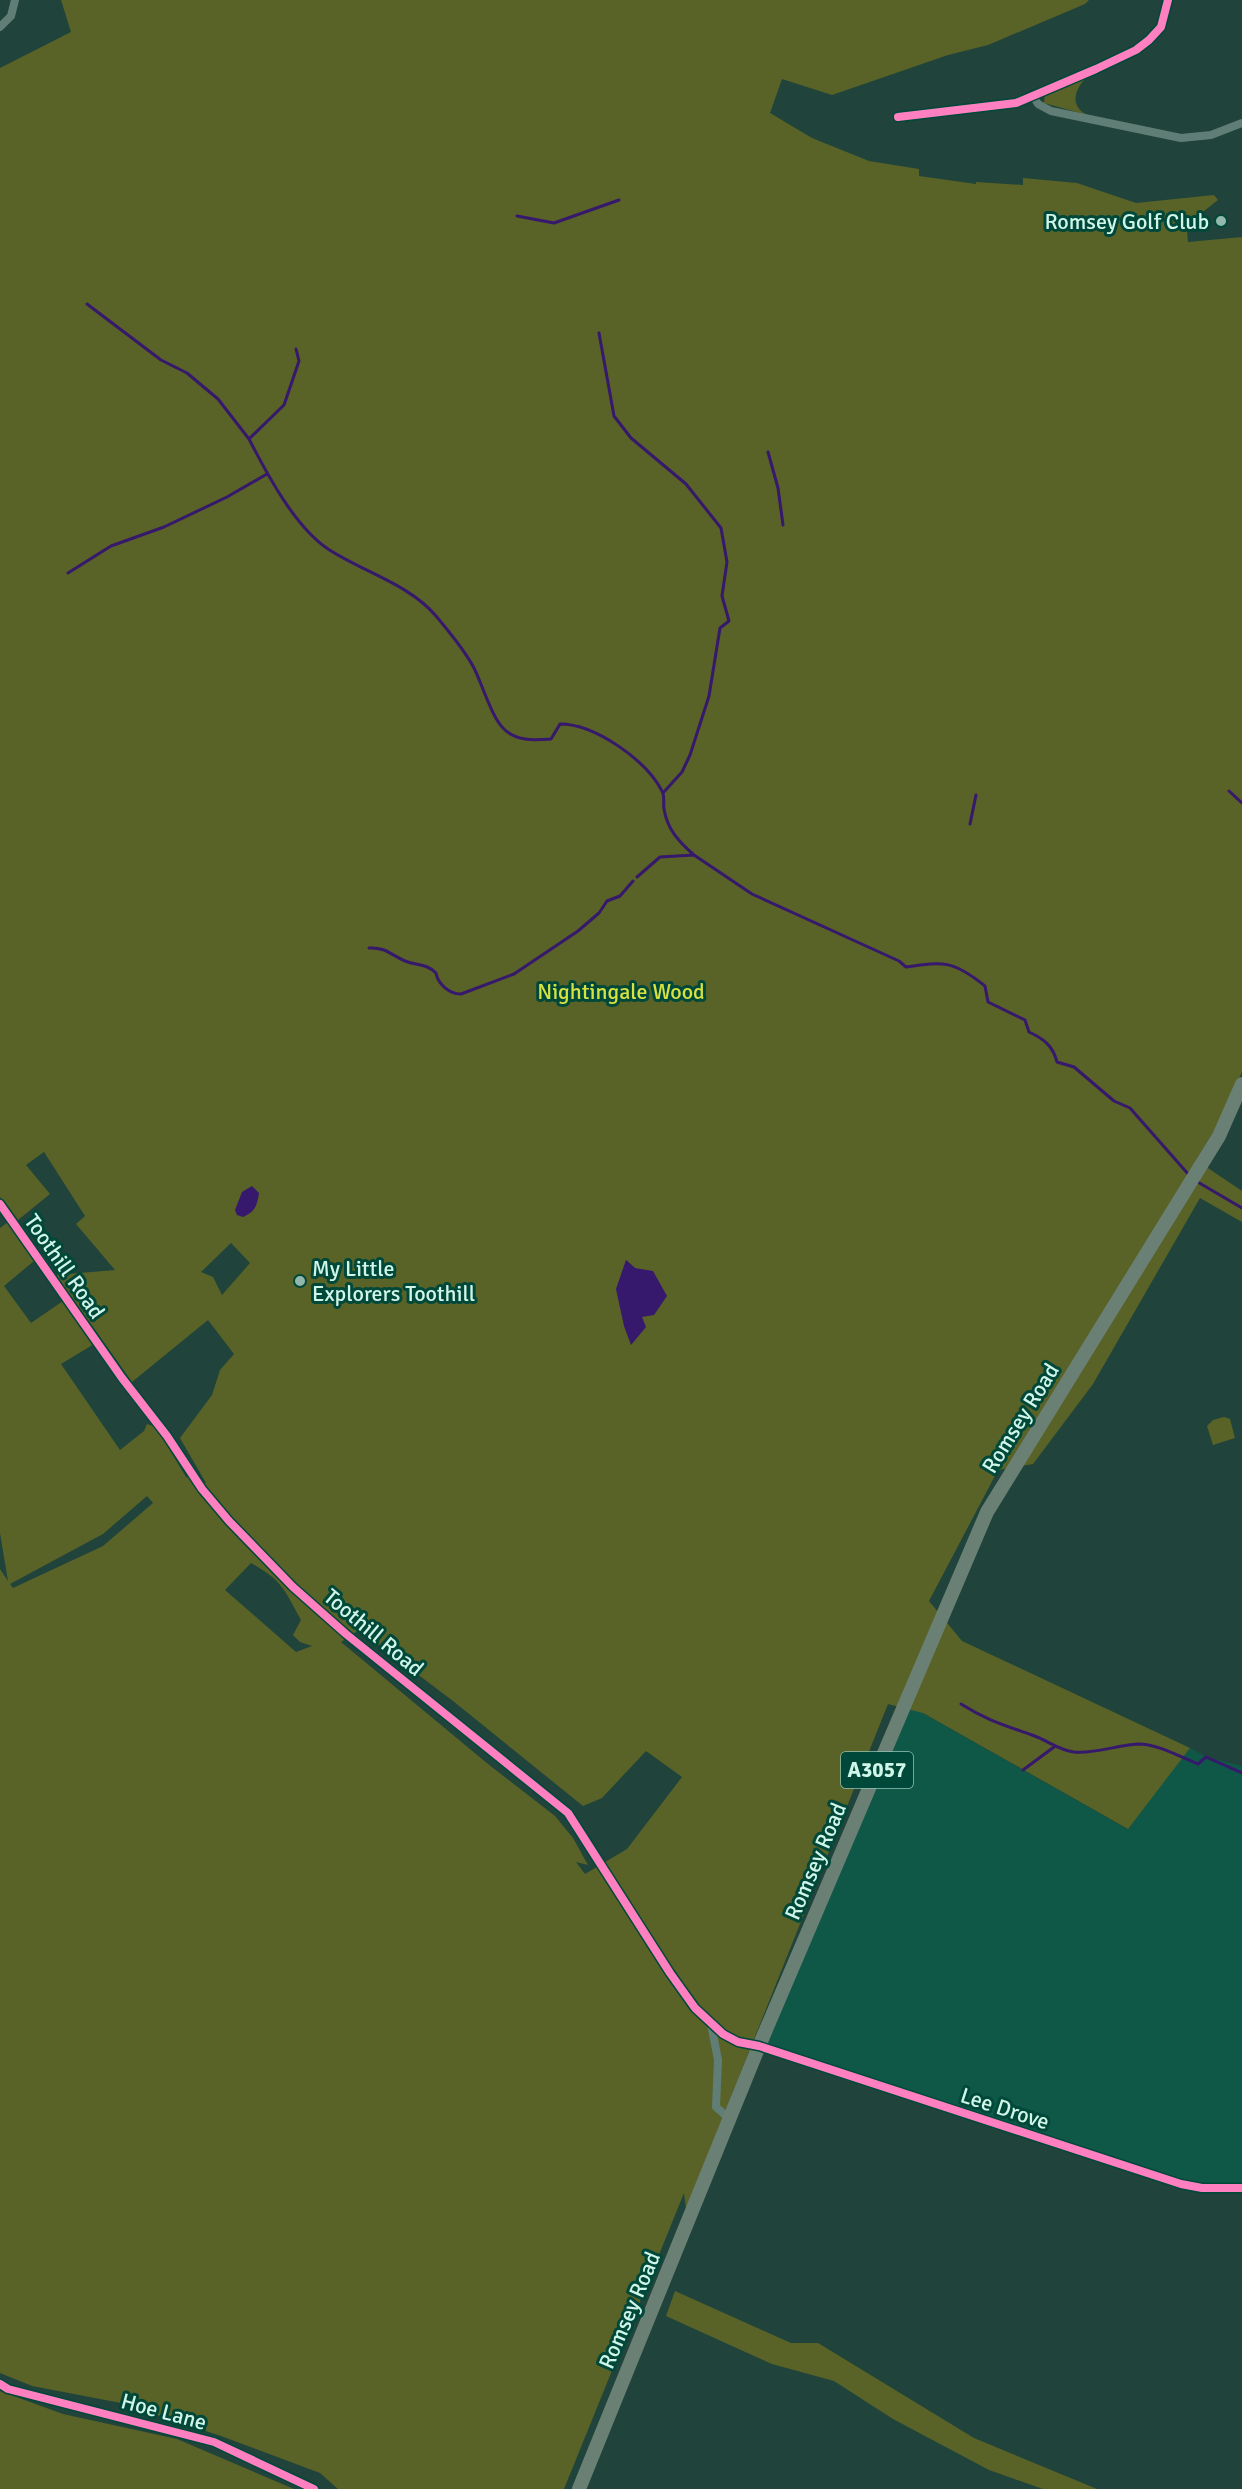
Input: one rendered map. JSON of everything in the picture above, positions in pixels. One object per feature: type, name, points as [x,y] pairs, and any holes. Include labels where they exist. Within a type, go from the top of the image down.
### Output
[{"type":"main road","name":"Romsey Road","points":[[579,2489],[759,2046],[987,1512],[1219,1136],[1242,1084]]},
{"type":"street","points":[[0,27],[11,16],[15,0]]},
{"type":"street","points":[[898,117],[1016,103],[1033,96],[1136,50],[1161,27],[1168,0]]},
{"type":"street","points":[[1033,96],[1038,104],[1050,111],[1180,138],[1211,135],[1242,123]]},
{"type":"street","name":"Toothill Road","points":[[0,1204],[122,1378],[167,1436],[202,1489],[230,1521],[293,1587],[346,1634],[568,1813],[670,1973],[711,2024],[738,2042],[759,2046]]},
{"type":"street","name":"Toothill Road","points":[[711,2024],[717,2052],[717,2107],[722,2115],[730,2120]]},
{"type":"street","name":"Lee Drove","points":[[759,2046],[1181,2184],[1202,2188],[1242,2188]]},
{"type":"street","name":"Hoe Lane","points":[[0,2384],[8,2389],[214,2442],[314,2489]]},
{"type":"shaded area","points":[[252,1186],[259,1193],[255,1208],[243,1217],[237,1215],[235,1210],[242,1192]]},
{"type":"shaded area","points":[[626,1260],[635,1268],[653,1271],[667,1296],[654,1315],[642,1317],[646,1327],[631,1345],[624,1326],[616,1289]]},
{"type":"shaded area","points":[[903,1702],[1127,1829],[1190,1748],[1206,1757],[1242,1766],[1242,2186],[1202,2188],[759,2046]]},
{"type":"green space","name":"Nightingale Wood","points":[[61,0],[1089,0],[1085,4],[988,45],[948,55],[832,95],[782,79],[770,113],[812,138],[869,161],[919,169],[919,176],[976,184],[976,182],[1023,185],[1023,178],[1077,183],[1136,203],[1214,195],[1218,200],[1190,222],[1186,220],[1188,242],[1242,237],[1242,1072],[1214,1131],[1196,1160],[1242,1191],[1242,1222],[1200,1198],[1093,1384],[1033,1464],[998,1470],[929,1601],[962,1641],[1190,1748],[1128,1829],[923,1713],[888,1704],[686,2209],[684,2193],[564,2489],[338,2489],[320,2473],[221,2436],[121,2403],[32,2386],[0,2373],[0,1569],[8,1581],[0,1533],[0,1228],[8,1222],[34,1261],[4,1286],[31,1323],[63,1301],[94,1344],[61,1364],[120,1450],[144,1431],[147,1424],[156,1427],[186,1477],[206,1483],[180,1438],[212,1395],[220,1370],[234,1354],[208,1320],[132,1382],[56,1275],[115,1270],[76,1224],[85,1216],[44,1152],[26,1165],[50,1194],[18,1220],[0,1197],[0,68],[71,32]],"holes":[[[231,1243],[250,1263],[222,1295],[213,1277],[201,1272]],[[626,1260],[635,1268],[642,1317]],[[147,1496],[153,1503],[103,1546],[13,1588],[10,1584],[103,1534]],[[251,1563],[276,1580],[301,1620],[293,1635],[300,1642],[312,1646],[296,1652],[225,1590]],[[359,1630],[453,1701],[583,1806],[602,1798],[646,1751],[682,1777],[627,1849],[585,1874],[576,1862],[588,1865],[573,1838],[555,1816],[488,1764],[341,1642]]]},
{"type":"green space","points":[[1085,79],[1076,93],[1076,103],[1087,115],[1044,103],[1045,94]]},
{"type":"green space","points":[[1224,1417],[1230,1419],[1235,1438],[1213,1445],[1207,1426],[1213,1420]]},
{"type":"green space","points":[[675,2291],[791,2343],[818,2343],[974,2438],[1097,2489],[1043,2489],[989,2470],[893,2419],[834,2381],[772,2364],[666,2316]]},
{"type":"green space","points":[[0,2391],[63,2414],[177,2439],[294,2489],[0,2489]]},
{"type":"waterway","points":[[517,216],[554,223],[619,200]]},
{"type":"waterway","points":[[87,304],[161,360],[187,373],[218,399],[249,439],[284,405],[299,361],[296,349]]},
{"type":"waterway","points":[[599,333],[614,416],[631,438],[686,484],[721,528],[727,562],[722,596],[729,621],[720,628],[709,696],[690,755],[682,772],[663,793]]},
{"type":"waterway","points":[[249,439],[293,514],[316,539],[328,549],[413,595],[436,616],[470,661],[491,709],[504,729],[520,738],[533,740],[551,739],[560,724],[574,726],[588,730],[618,746],[632,756],[654,779],[663,793],[664,809],[671,829],[694,855]]},
{"type":"waterway","points":[[768,452],[778,488],[783,525]]},
{"type":"waterway","points":[[68,573],[111,546],[164,527],[227,497],[267,474]]},
{"type":"waterway","points":[[1229,791],[1242,803]]},
{"type":"waterway","points":[[970,824],[976,795]]},
{"type":"waterway","points":[[637,877],[660,857],[694,855],[752,894],[899,961],[906,967],[930,964],[956,967],[985,986],[988,1002],[1025,1020],[1029,1032],[1047,1044],[1057,1062],[1074,1067],[1114,1101],[1130,1108],[1189,1175]]},
{"type":"waterway","points":[[369,948],[384,950],[405,961],[429,968],[436,973],[445,988],[461,994],[514,974],[578,931],[599,913],[607,901],[620,896],[633,881]]},
{"type":"waterway","points":[[1196,1181],[1242,1208]]},
{"type":"waterway","points":[[961,1704],[988,1719],[1068,1751],[1091,1752],[1130,1745],[1146,1745],[1161,1748],[1198,1764],[1206,1757],[1242,1773]]},
{"type":"waterway","points":[[1023,1770],[1054,1747]]},
{"type":"cycle path","points":[[898,117],[1016,103],[1096,69],[1136,50],[1149,40],[1161,27],[1168,0]]},
{"type":"cycle path","points":[[0,1204],[122,1378],[167,1436],[202,1489],[229,1521],[293,1587],[346,1634],[568,1813],[670,1973],[695,2008],[723,2034],[738,2042],[759,2046],[1181,2184],[1202,2188],[1242,2188]]},
{"type":"cycle path","points":[[0,2384],[8,2389],[214,2442],[314,2489]]},
{"type":"place","name":"Romsey Golf Club","points":[[1221,221]]},
{"type":"place","name":"My Little Explorers Toothill","points":[[300,1281]]}]
